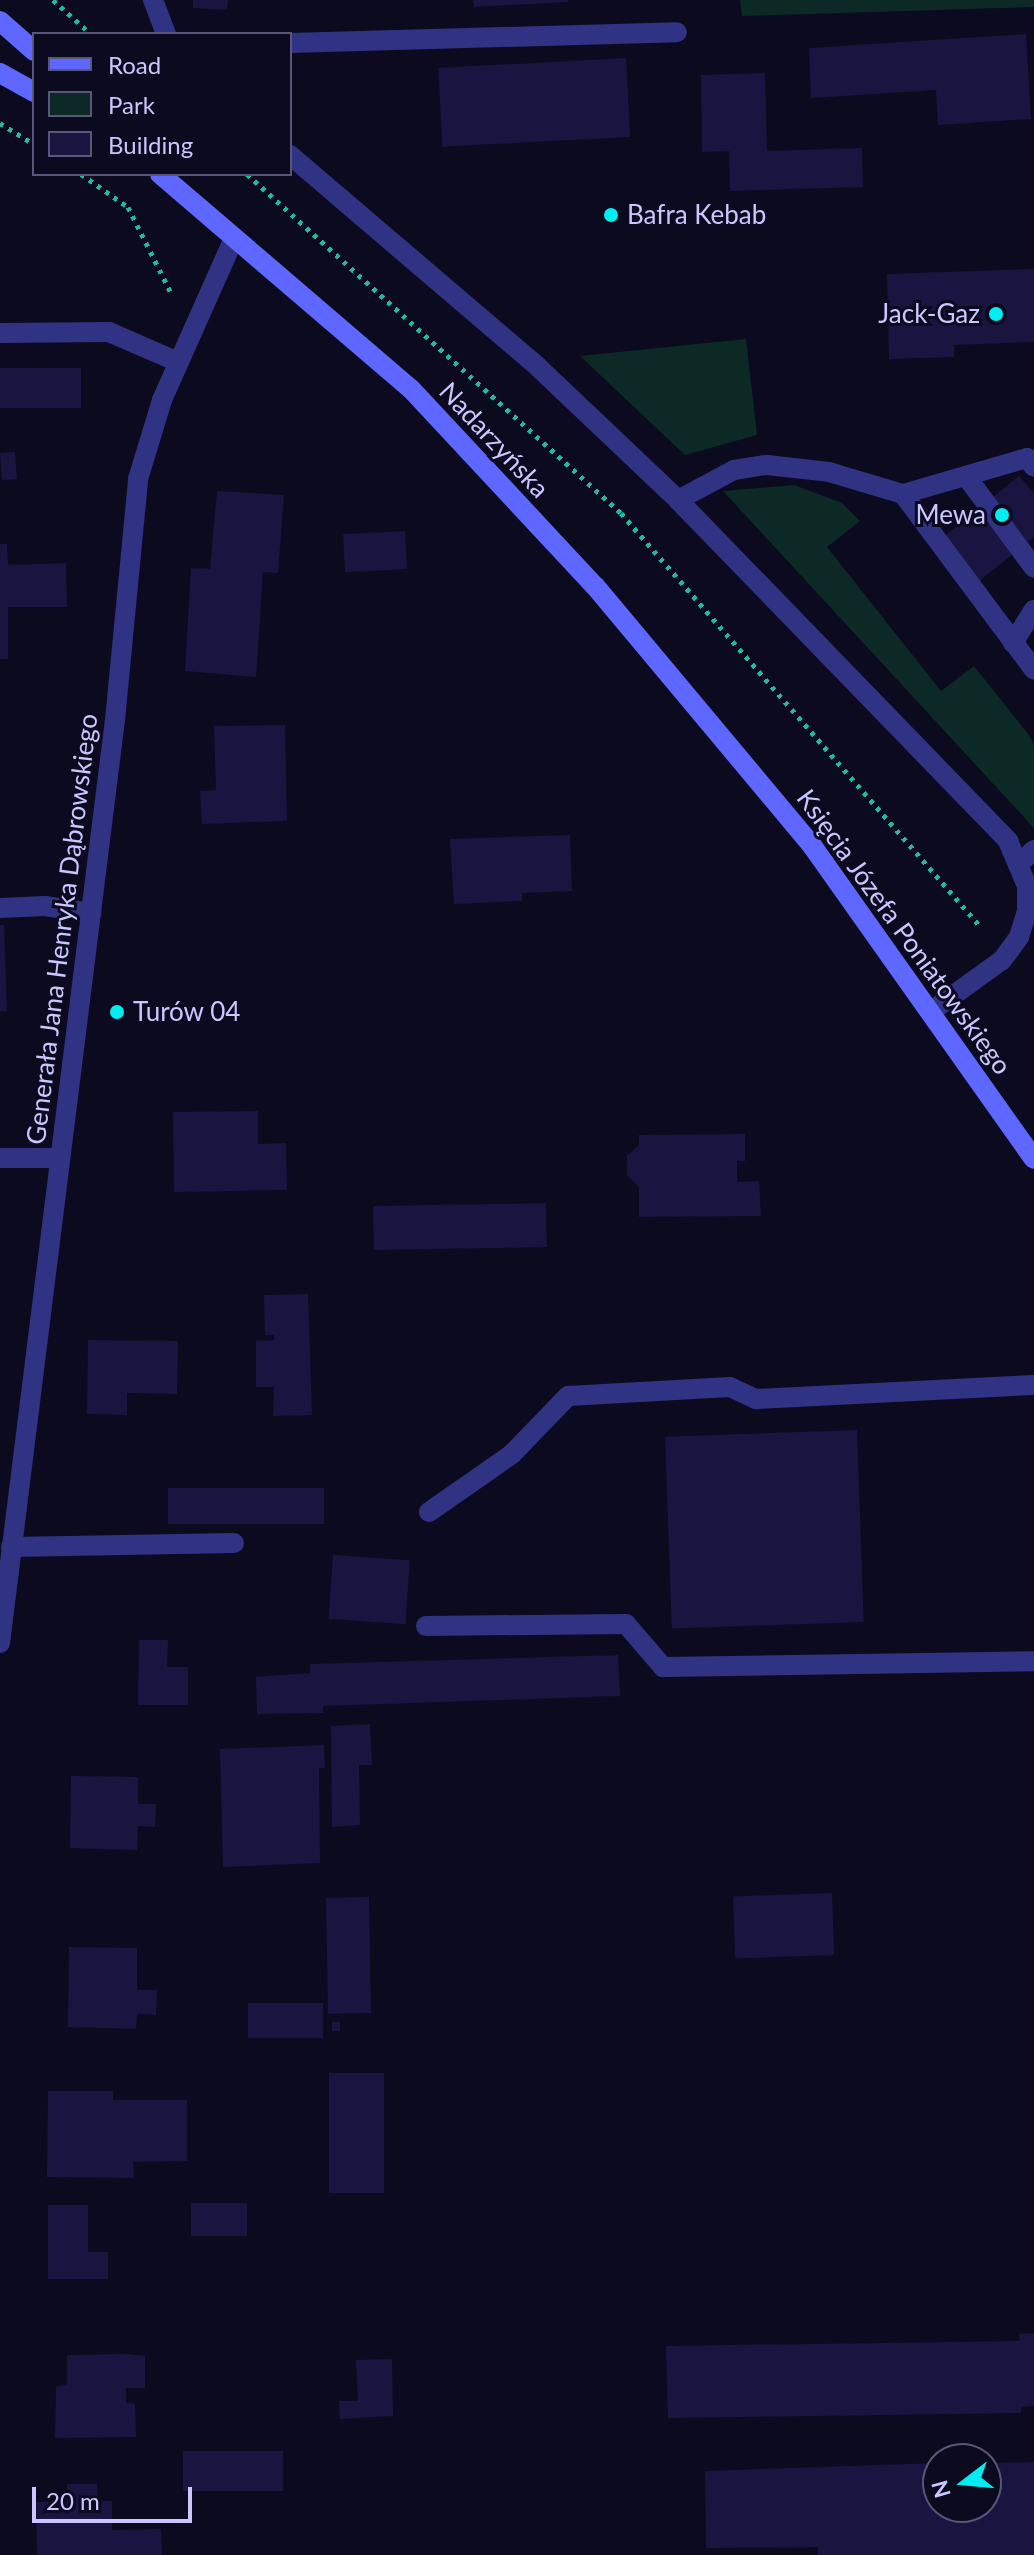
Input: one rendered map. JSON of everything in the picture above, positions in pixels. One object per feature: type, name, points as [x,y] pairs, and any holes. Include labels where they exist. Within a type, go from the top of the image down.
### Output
[{"type":"main road","points":[[0,21],[32,49]]},
{"type":"main road","points":[[0,73],[32,91]]},
{"type":"main road","name":"Nadarzyńska","points":[[162,176],[411,389],[595,586],[757,776]]},
{"type":"main road","name":"Księcia Józefa Poniatowskiego","points":[[757,776],[933,1010],[1034,1159]]},
{"type":"street","points":[[153,0],[165,32]]},
{"type":"street","points":[[292,43],[677,32]]},
{"type":"street","points":[[292,157],[538,367],[678,500],[1027,856],[1028,899],[1019,937],[1002,960],[933,1010]]},
{"type":"street","name":"Generała Jana Henryka Dąbrowskiego","points":[[0,1643],[11,1547],[8,1507],[60,1158],[91,913],[138,479],[178,362],[234,238]]},
{"type":"street","points":[[0,333],[101,331],[178,362]]},
{"type":"street","points":[[678,500],[734,470],[767,465],[829,472],[903,494],[1027,458],[1034,467]]},
{"type":"street","points":[[966,476],[1034,568]]},
{"type":"street","points":[[903,494],[1034,670]]},
{"type":"street","points":[[1013,643],[1034,610]]},
{"type":"street","points":[[0,908],[45,906],[91,913]]},
{"type":"street","points":[[0,1158],[60,1158]]},
{"type":"street","points":[[429,1512],[512,1454],[568,1396],[730,1387],[756,1399],[1034,1385]]},
{"type":"street","points":[[11,1547],[234,1543]]},
{"type":"street","points":[[426,1626],[626,1624],[663,1667],[1034,1661]]},
{"type":"path","points":[[53,0],[89,32]]},
{"type":"path","points":[[0,123],[32,143]]},
{"type":"path","points":[[84,176],[128,207],[171,292]]},
{"type":"path","points":[[249,176],[621,513],[957,905],[990,933]]},
{"type":"green space","points":[[740,0],[1034,0],[1034,7],[742,16]]},
{"type":"green space","points":[[746,339],[757,435],[685,455],[580,356]]},
{"type":"green space","points":[[794,485],[842,503],[860,521],[827,547],[941,691],[974,666],[1029,735],[1034,745],[1034,828],[723,491]]},
{"type":"building","points":[[193,0],[228,0],[227,10],[193,8]]},
{"type":"building","points":[[473,0],[568,0],[568,2],[474,7]]},
{"type":"building","points":[[1026,34],[1031,119],[938,125],[936,90],[811,98],[809,48]]},
{"type":"building","points":[[626,58],[630,137],[442,147],[438,68]]},
{"type":"building","points":[[765,73],[767,151],[862,148],[863,187],[730,191],[729,151],[702,152],[701,75]]},
{"type":"building","points":[[1034,269],[1034,342],[954,345],[954,357],[889,359],[887,274]]},
{"type":"building","points":[[0,368],[81,368],[81,408],[0,408]]},
{"type":"building","points":[[15,452],[17,479],[2,480],[0,453]]},
{"type":"building","name":"Mewa","points":[[1019,476],[1034,493],[1034,537],[978,582],[943,537]]},
{"type":"building","points":[[217,491],[284,495],[278,573],[263,572],[256,677],[185,671],[191,568],[210,569]]},
{"type":"building","points":[[405,531],[407,569],[345,572],[343,534]]},
{"type":"building","points":[[0,544],[7,544],[8,565],[66,563],[67,607],[8,607],[8,659],[0,659]]},
{"type":"building","points":[[285,725],[287,821],[202,824],[200,791],[216,790],[214,726]]},
{"type":"building","points":[[570,835],[572,891],[522,893],[522,901],[454,904],[450,839]]},
{"type":"building","points":[[0,925],[4,925],[7,1011],[0,1011]]},
{"type":"building","points":[[258,1111],[258,1144],[286,1143],[287,1190],[174,1192],[173,1112]]},
{"type":"building","points":[[745,1134],[745,1161],[737,1161],[737,1182],[759,1181],[761,1216],[639,1217],[639,1187],[627,1175],[627,1156],[639,1145],[639,1135]]},
{"type":"building","points":[[546,1203],[547,1247],[374,1250],[373,1206]]},
{"type":"building","points":[[308,1294],[312,1415],[273,1416],[274,1387],[256,1387],[256,1341],[274,1340],[274,1335],[265,1335],[264,1295]]},
{"type":"building","points":[[88,1340],[178,1341],[177,1394],[127,1393],[127,1415],[87,1414]]},
{"type":"building","points":[[857,1430],[864,1622],[672,1629],[665,1437]]},
{"type":"building","points":[[168,1488],[324,1488],[324,1524],[168,1524]]},
{"type":"building","points":[[333,1555],[410,1560],[405,1624],[329,1619]]},
{"type":"building","points":[[139,1640],[168,1640],[167,1667],[188,1667],[188,1705],[138,1705]]},
{"type":"building","points":[[618,1655],[620,1696],[323,1706],[323,1713],[257,1714],[256,1677],[310,1673],[310,1664]]},
{"type":"building","points":[[370,1724],[372,1765],[359,1765],[360,1825],[332,1827],[331,1726]]},
{"type":"building","points":[[324,1745],[325,1768],[319,1768],[320,1863],[223,1867],[220,1749]]},
{"type":"building","points":[[71,1776],[138,1777],[138,1804],[156,1804],[155,1827],[138,1826],[137,1850],[70,1848]]},
{"type":"building","points":[[832,1893],[834,1955],[735,1958],[733,1896]]},
{"type":"building","points":[[369,1897],[371,2013],[328,2014],[326,1898]]},
{"type":"building","points":[[69,1947],[137,1948],[137,1990],[157,1990],[156,2015],[137,2014],[136,2029],[68,2027]]},
{"type":"building","points":[[248,2003],[323,2003],[323,2038],[248,2038]]},
{"type":"building","points":[[332,2022],[340,2022],[340,2031],[332,2031]]},
{"type":"building","points":[[329,2073],[384,2073],[384,2193],[329,2193]]},
{"type":"building","points":[[48,2091],[113,2091],[113,2100],[187,2100],[187,2161],[133,2162],[134,2178],[47,2177]]},
{"type":"building","points":[[191,2203],[247,2203],[247,2236],[191,2236]]},
{"type":"building","points":[[48,2205],[88,2205],[88,2252],[108,2252],[108,2279],[48,2279]]},
{"type":"building","points":[[1034,2333],[1034,2406],[1021,2407],[1021,2413],[668,2418],[666,2346],[1020,2341],[1019,2334]]},
{"type":"building","points":[[67,2355],[145,2356],[145,2388],[126,2388],[126,2403],[135,2404],[136,2437],[55,2438],[56,2386],[67,2385]]},
{"type":"building","points":[[392,2359],[393,2416],[340,2419],[339,2401],[358,2401],[356,2360]]},
{"type":"building","points":[[183,2451],[283,2451],[283,2491],[183,2491]]},
{"type":"building","points":[[1034,2462],[1034,2555],[818,2555],[818,2547],[706,2548],[705,2471],[922,2464],[922,2523],[1002,2523],[1002,2463]]},
{"type":"building","points":[[67,2484],[97,2484],[98,2501],[112,2501],[112,2530],[161,2529],[162,2555],[37,2555],[36,2502],[67,2502]]},
{"type":"place","name":"Bafra Kebab","points":[[611,215]]},
{"type":"place","name":"Jack-Gaz","points":[[996,314]]},
{"type":"place","name":"Mewa","points":[[1002,515]]},
{"type":"place","name":"Turów 04","points":[[117,1012]]}]
